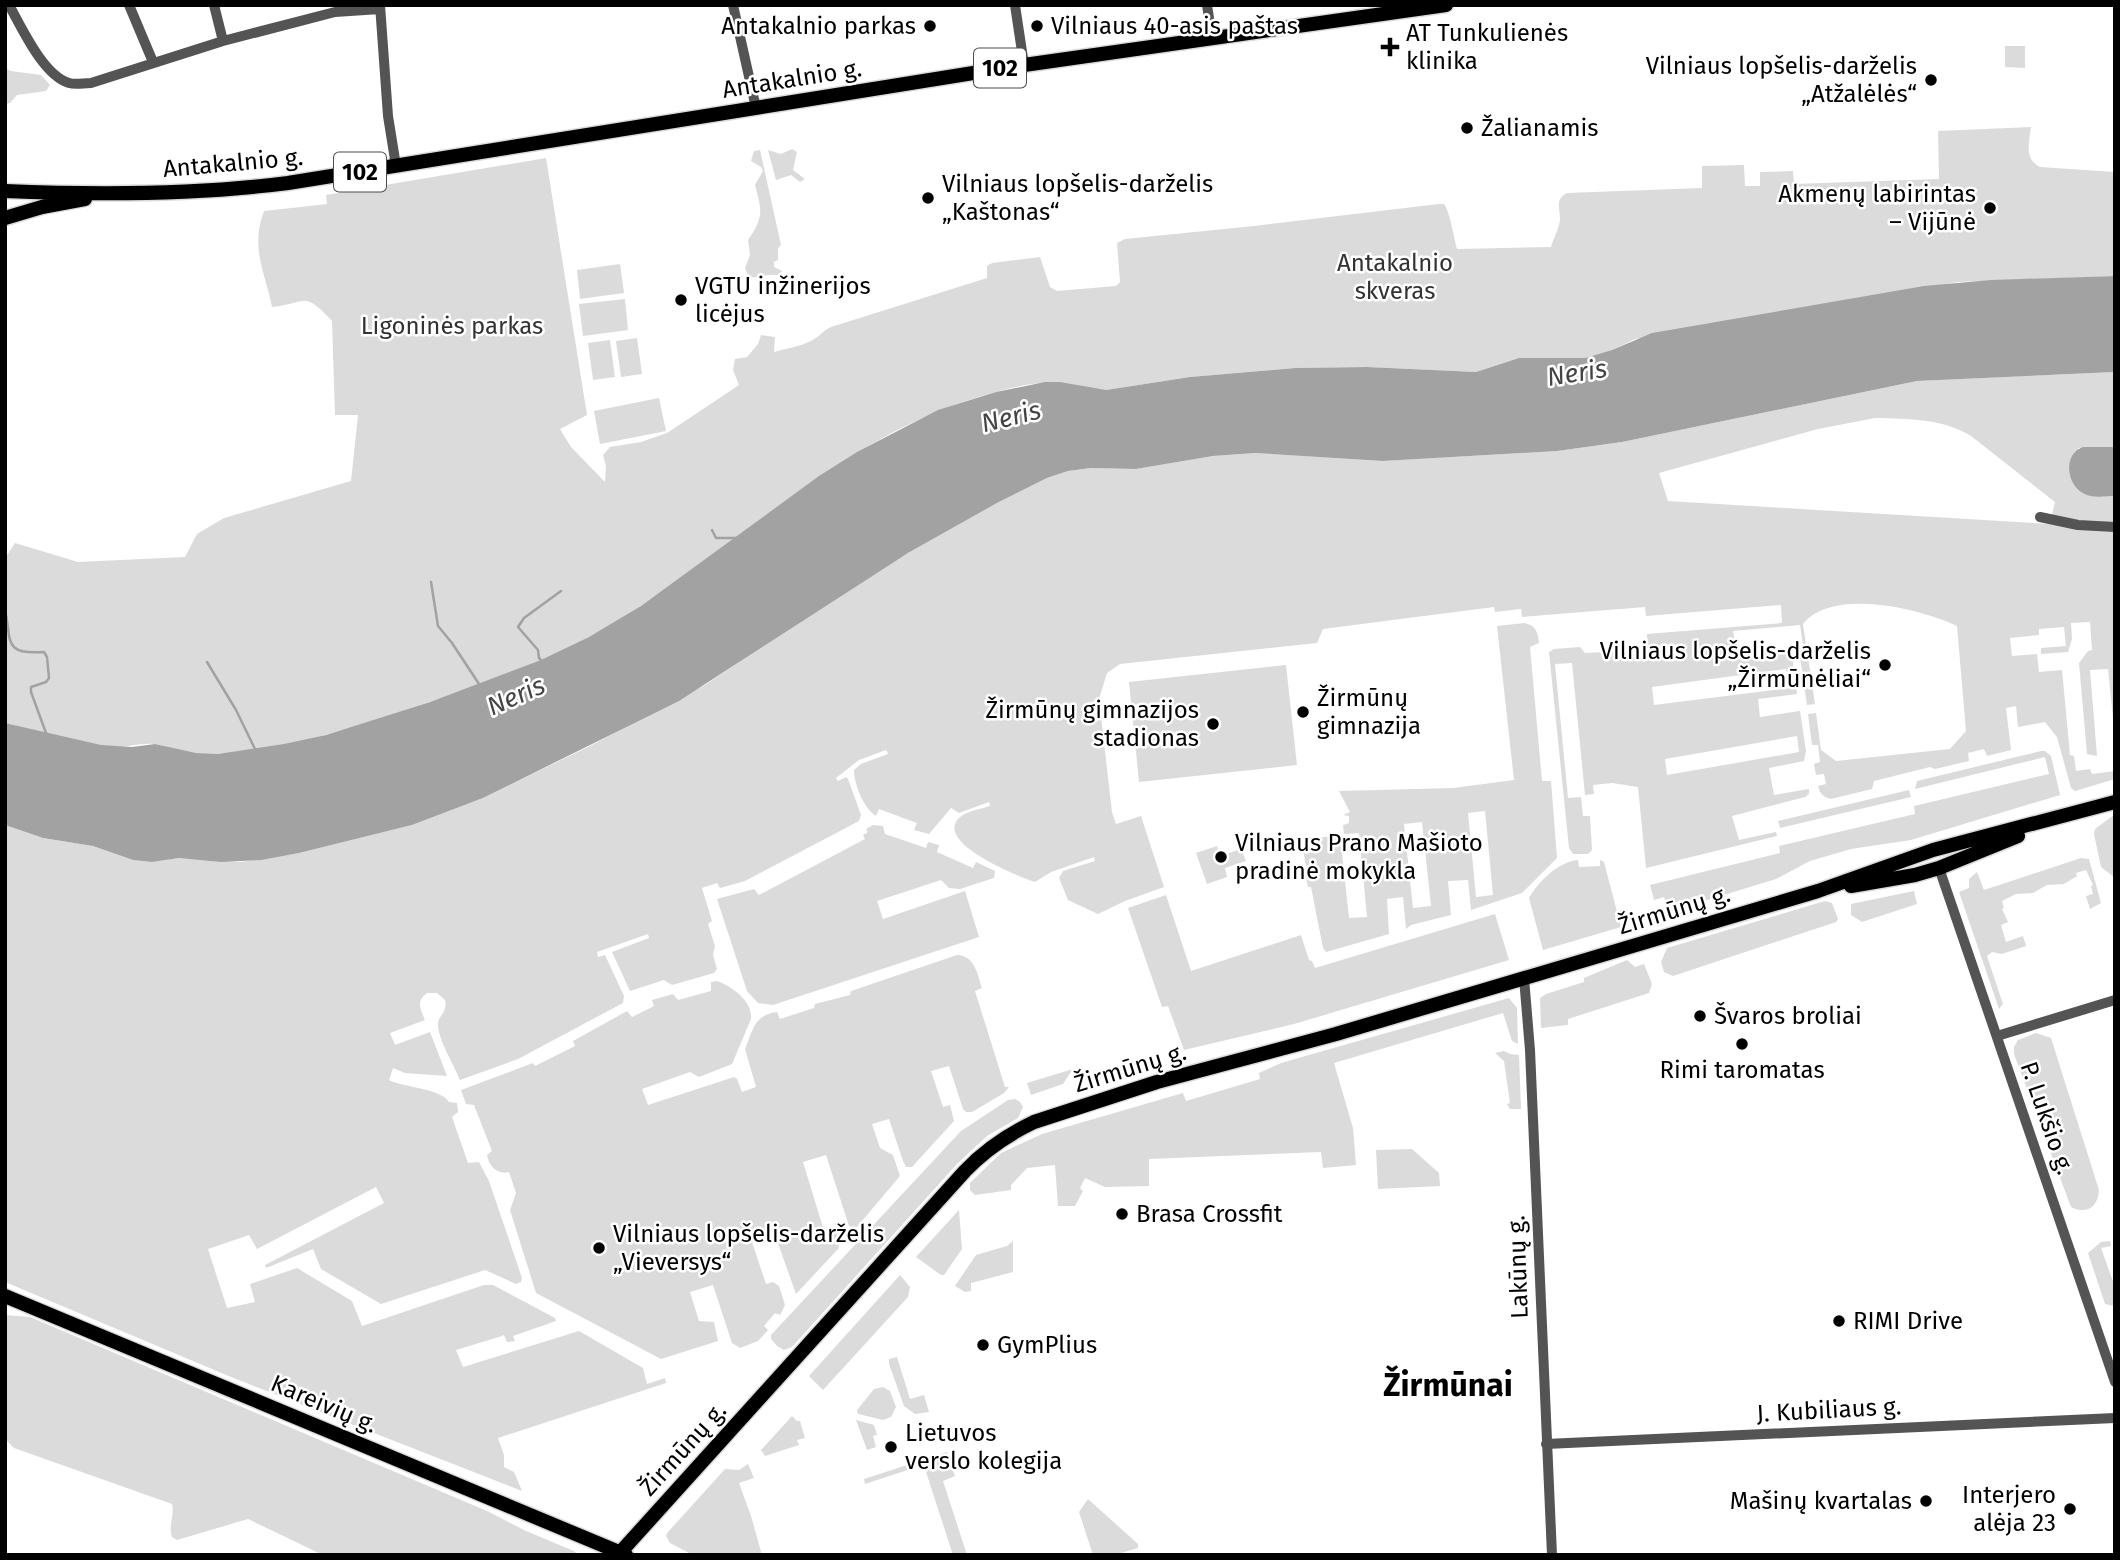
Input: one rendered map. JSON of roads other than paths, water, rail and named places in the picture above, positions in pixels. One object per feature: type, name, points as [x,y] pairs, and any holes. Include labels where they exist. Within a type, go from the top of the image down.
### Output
[{"type":"main road","name":"Antakalnio g.","points":[[5,191],[146,192],[252,188],[1024,65],[1446,5]]},
{"type":"main road","name":"Antakalnio g.","points":[[5,218],[69,202],[146,192]]},
{"type":"main road","name":"Žirmūnų g.","points":[[622,1554],[965,1171],[1004,1138],[1034,1122],[1157,1082],[1336,1034],[1818,891],[1933,850],[2115,802]]},
{"type":"main road","name":"Žirmūnų g.","points":[[1818,891],[1915,875],[1939,868],[2072,815]]},
{"type":"main road","points":[[1933,850],[1939,868]]},
{"type":"main road","name":"Kareivių g.","points":[[5,1296],[622,1554]]},
{"type":"street","points":[[9,5],[46,65],[62,80],[78,84],[91,83],[223,41],[335,12],[380,7],[388,116],[396,166]]},
{"type":"street","points":[[129,5],[153,62]]},
{"type":"street","points":[[214,5],[223,41]]},
{"type":"street","points":[[733,5],[756,108]]},
{"type":"street","points":[[1015,5],[1024,65]]},
{"type":"street","points":[[1207,5],[1212,38]]},
{"type":"street","points":[[2040,517],[2078,525],[2115,527]]},
{"type":"street","name":"P. Lukšio g.","points":[[1939,868],[2115,1382]]},
{"type":"street","name":"Lakūnų g.","points":[[1524,978],[1533,1115],[1552,1555]]},
{"type":"street","points":[[1997,1036],[2115,1000]]},
{"type":"street","name":"J. Kubiliaus g.","points":[[1546,1444],[2115,1418]]},
{"type":"water","name":"Neris","points":[[2115,276],[2115,372],[1917,381],[1622,442],[1557,451],[1383,461],[1255,453],[1213,456],[1136,469],[1091,468],[1068,471],[1047,478],[997,503],[908,553],[679,701],[483,798],[412,825],[261,860],[221,862],[179,858],[152,862],[133,860],[93,846],[43,838],[5,825],[5,723],[101,745],[132,747],[155,744],[196,753],[218,754],[326,735],[430,702],[541,660],[589,637],[641,606],[819,476],[857,452],[938,410],[996,392],[1045,382],[1106,390],[1190,377],[1295,368],[1367,367],[1476,372],[1519,358],[1585,358],[1652,333],[1924,286],[1991,280]]},
{"type":"water","points":[[2083,447],[2115,447],[2115,496],[2090,496],[2075,486],[2069,471],[2070,463],[2076,451]]},
{"type":"waterway","points":[[712,530],[716,538],[736,538]]},
{"type":"waterway","name":"Neris","points":[[431,582],[438,626],[479,684]]},
{"type":"waterway","name":"Neris","points":[[541,660],[538,650],[518,627],[524,618],[561,591]]},
{"type":"waterway","points":[[5,610],[9,637],[15,648],[21,651],[44,652],[47,657],[49,678],[46,682],[31,687],[46,733]]},
{"type":"waterway","points":[[207,662],[236,710],[255,749]]},
{"type":"place","name":"Antakalnio parkas","points":[[930,26]]},
{"type":"place","name":"Vilniaus 40-asis paštas","points":[[1037,26]]},
{"type":"place","name":"AT Tunkulienės klinika","points":[[1390,47]]},
{"type":"place","name":"Vilniaus lopšelis-darželis „Atžalėlės“","points":[[1931,80]]},
{"type":"place","name":"Žalianamis","points":[[1467,128]]},
{"type":"place","name":"Vilniaus lopšelis-darželis „Kaštonas“","points":[[928,198]]},
{"type":"place","name":"Akmenų labirintas – Vijūnė","points":[[1990,208]]},
{"type":"place","name":"VGTU inžinerijos licėjus","points":[[681,300]]},
{"type":"place","name":"Vilniaus lopšelis-darželis „Žirmūnėliai“","points":[[1885,665]]},
{"type":"place","name":"Žirmūnų gimnazija","points":[[1303,712]]},
{"type":"place","name":"Žirmūnų gimnazijos stadionas","points":[[1213,724]]},
{"type":"place","name":"Vilniaus Prano Mašioto pradinė mokykla","points":[[1221,857]]},
{"type":"place","name":"Švaros broliai","points":[[1700,1016]]},
{"type":"place","name":"Rimi taromatas","points":[[1742,1044]]},
{"type":"place","name":"Brasa Crossfit","points":[[1122,1214]]},
{"type":"place","name":"Vilniaus lopšelis-darželis „Vieversys“","points":[[599,1248]]},
{"type":"place","name":"RIMI Drive","points":[[1839,1321]]},
{"type":"place","name":"GymPlius","points":[[983,1345]]},
{"type":"place","name":"Lietuvos verslo kolegija","points":[[891,1447]]},
{"type":"place","name":"Mašinų kvartalas","points":[[1926,1501]]},
{"type":"place","name":"Interjero alėja 23","points":[[2070,1509]]},
{"type":"district","name":"Žirmūnai","points":[[1448,1385]]},
{"type":"park label","name":"Antakalnio skveras","points":[[1395,277]]},
{"type":"park label","name":"Ligoninės parkas","points":[[452,326]]}]
